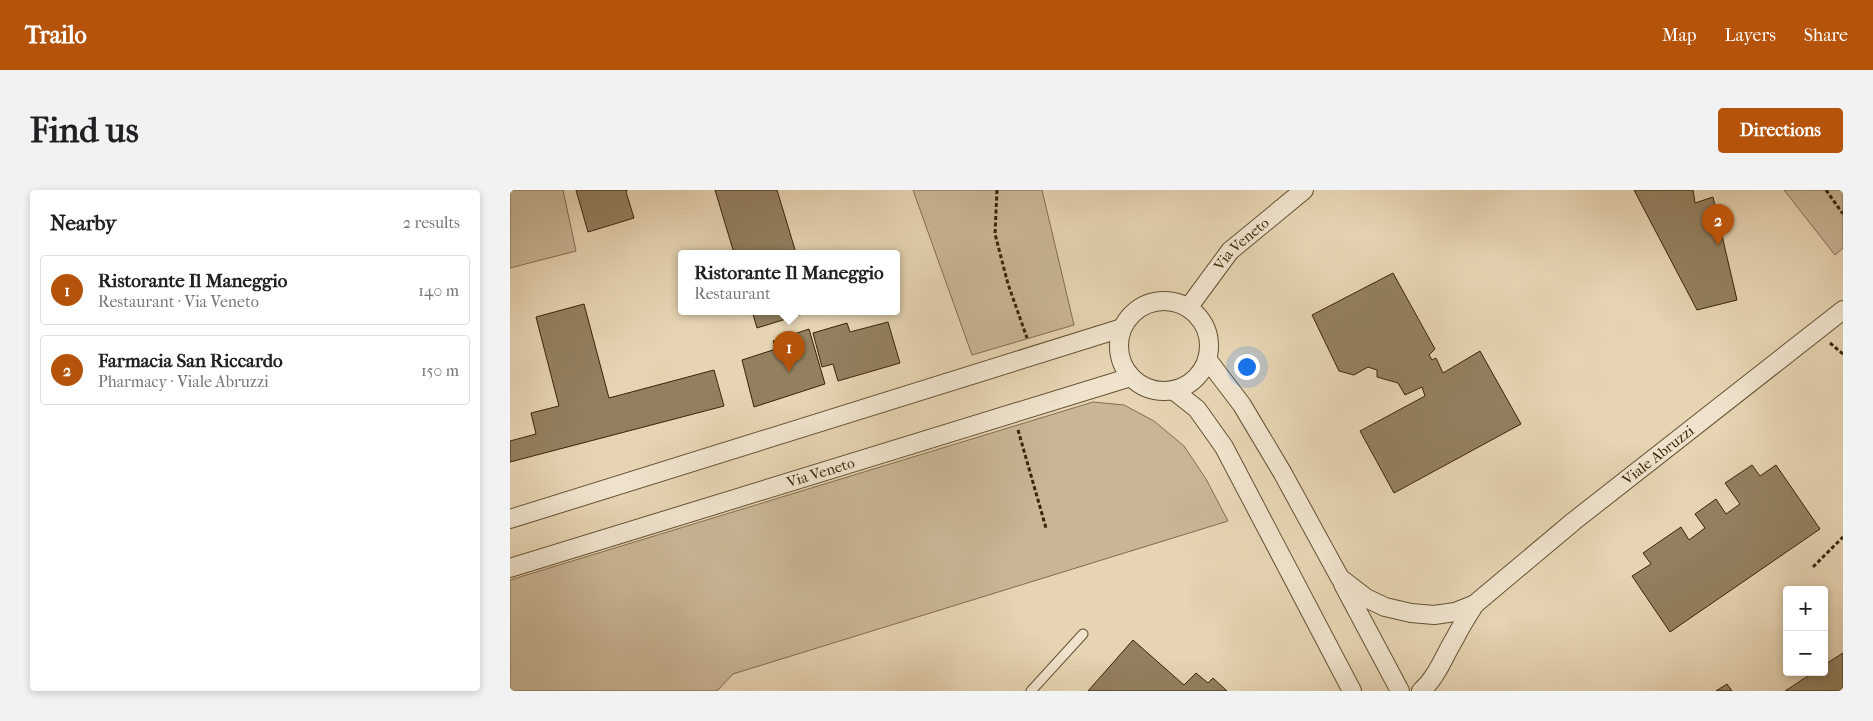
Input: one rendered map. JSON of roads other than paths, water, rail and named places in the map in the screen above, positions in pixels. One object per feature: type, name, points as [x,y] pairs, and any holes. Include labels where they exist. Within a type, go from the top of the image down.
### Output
[{"type":"street","name":"Via Veneto","points":[[1188,308],[1230,251],[1304,190]]},
{"type":"street","points":[[1167,301],[1188,308],[1198,316],[1206,330],[1209,346],[1207,359],[1198,375],[1173,390],[1154,390],[1139,384],[1123,365],[1120,357],[1119,341],[1122,328],[1135,311],[1145,304],[1167,301]]},
{"type":"street","name":"Viale Abruzzi","points":[[1475,604],[1574,521],[1843,310]]},
{"type":"street","points":[[510,519],[1122,328]]},
{"type":"street","points":[[1207,359],[1247,413],[1282,472],[1400,691]]},
{"type":"street","name":"Via Veneto","points":[[510,568],[1131,376]]},
{"type":"street","points":[[1173,390],[1197,409],[1224,447],[1352,691]]},
{"type":"street","points":[[1340,578],[1366,598],[1385,608],[1434,615],[1455,612],[1475,604]]},
{"type":"street","points":[[1420,691],[1426,687],[1443,662],[1475,604]]},
{"type":"lane","points":[[1031,691],[1083,634]]},
{"type":"place","name":"Farmacia San Riccardo","points":[[1718,245]]},
{"type":"place","name":"Ristorante Il Maneggio","points":[[789,372]]}]
